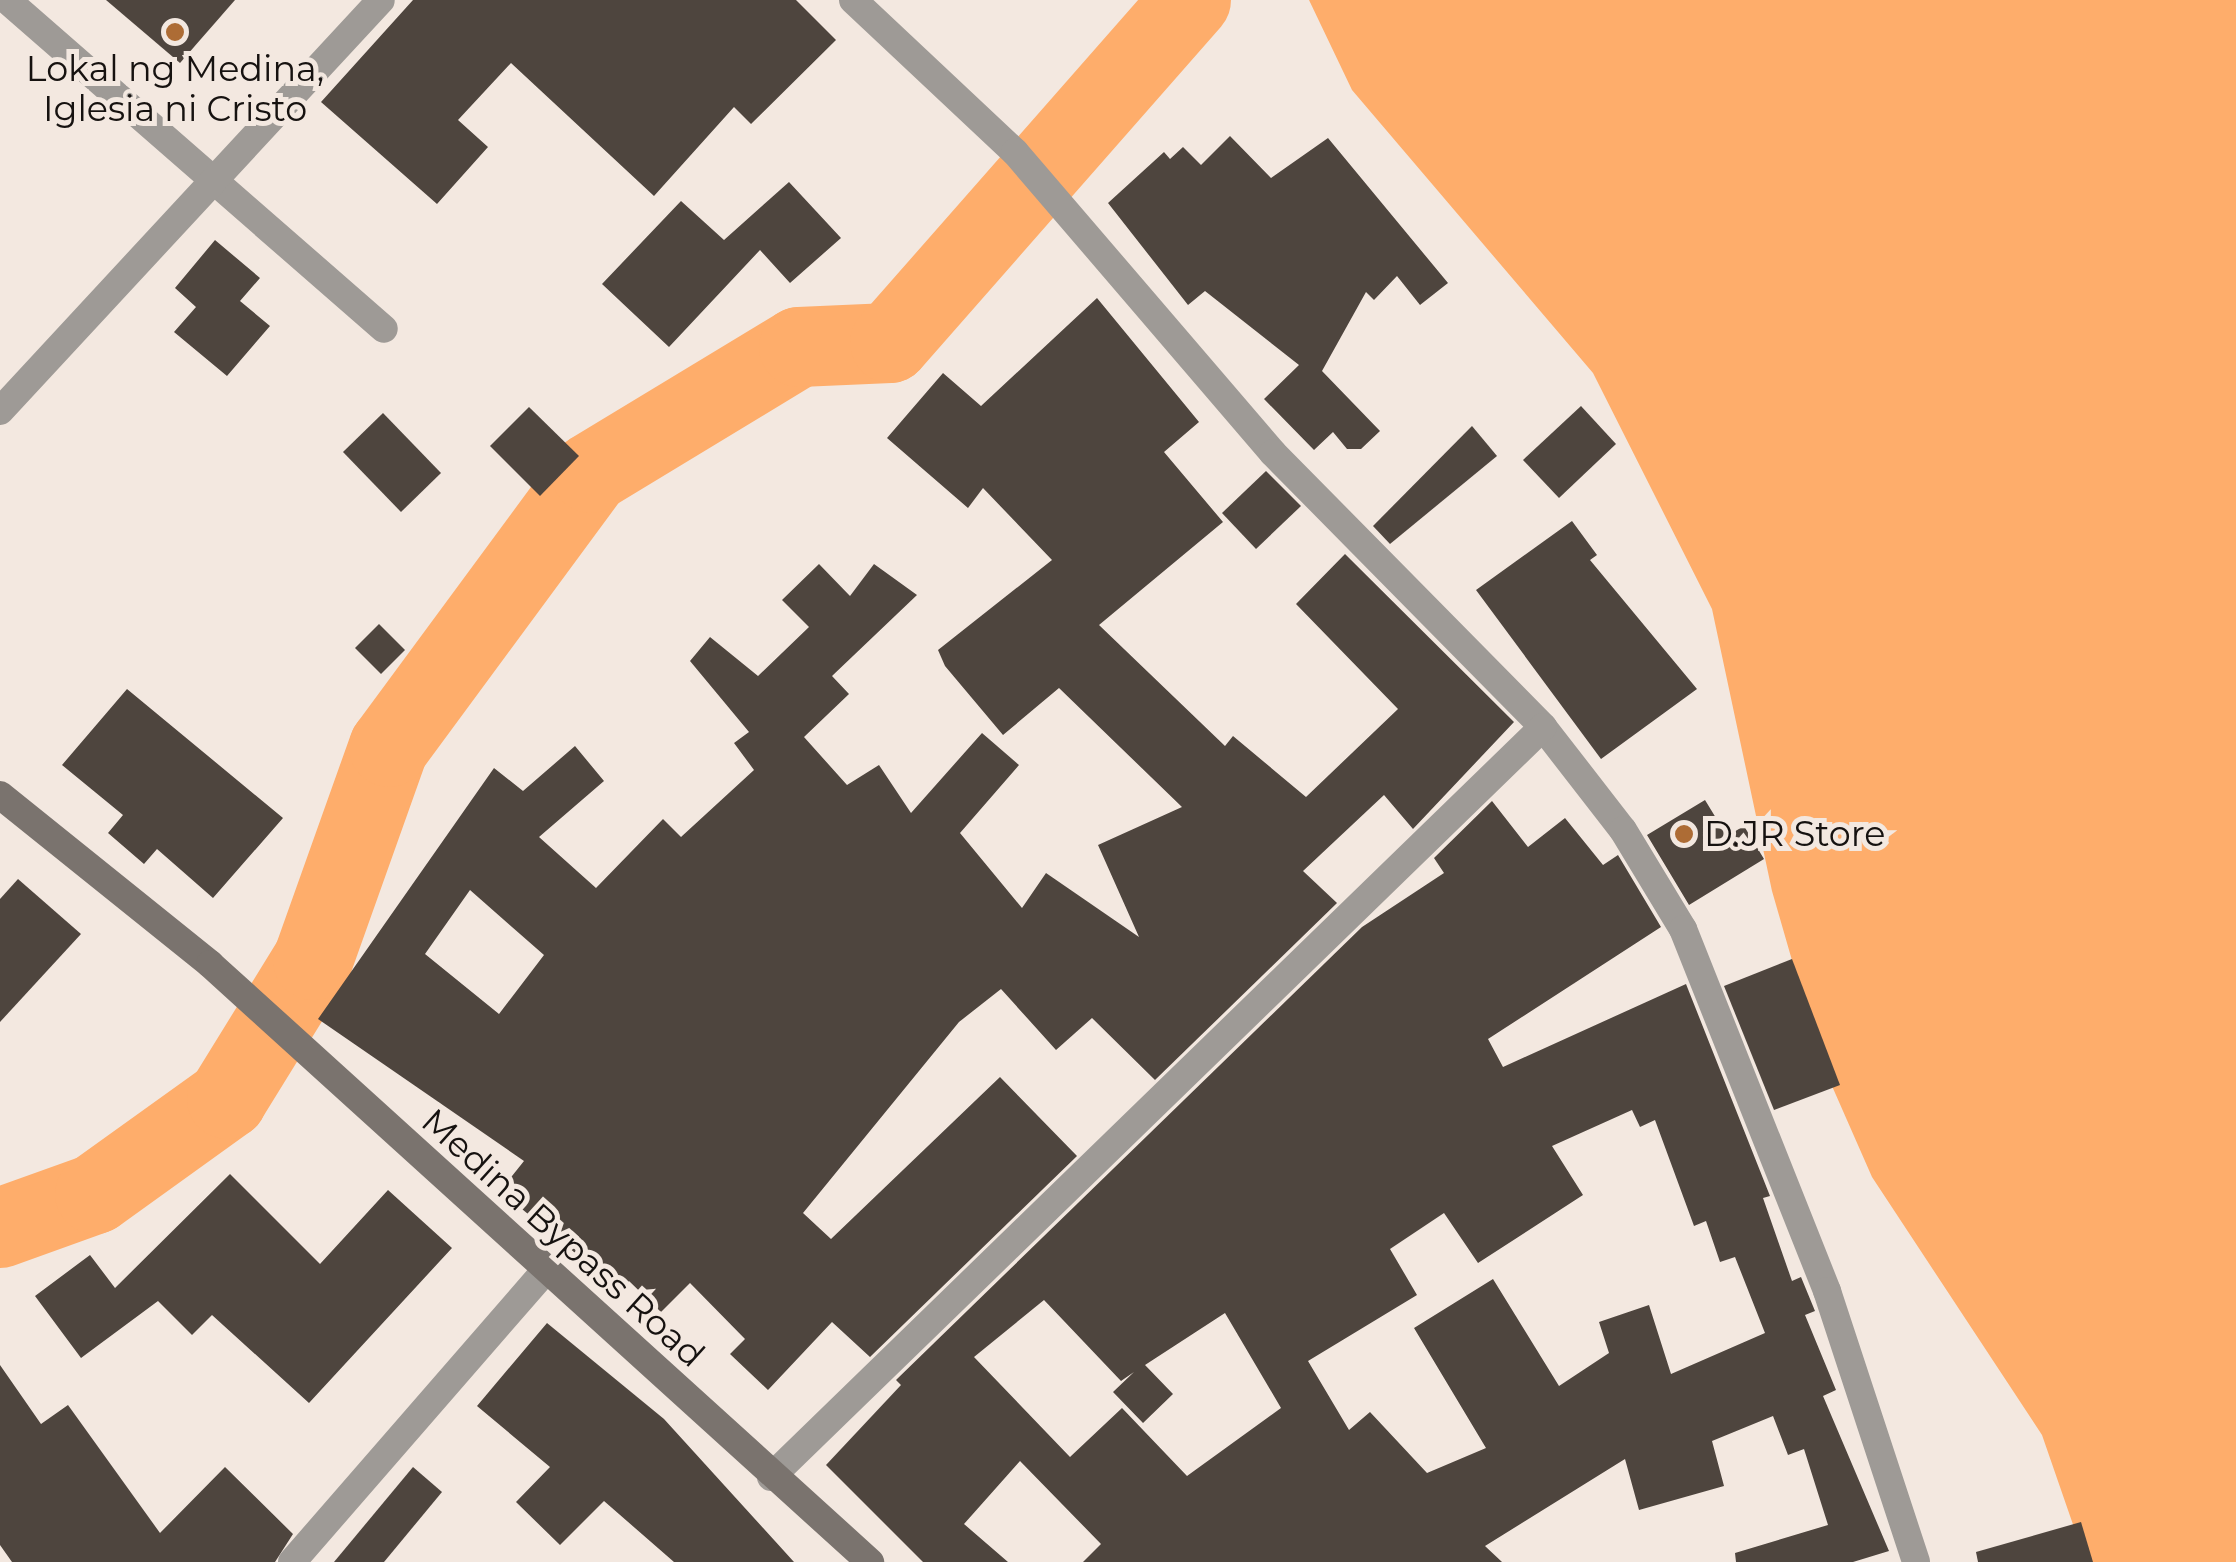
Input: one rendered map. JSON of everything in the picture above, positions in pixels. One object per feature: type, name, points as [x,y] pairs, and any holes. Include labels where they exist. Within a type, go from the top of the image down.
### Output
[{"type":"main road","name":"Medina Bypass Road","points":[[0,795],[210,964],[543,1274],[870,1562]]},
{"type":"street","points":[[7,0],[384,329]]},
{"type":"street","points":[[0,411],[381,0]]},
{"type":"street","points":[[853,0],[1014,152],[1274,453],[1543,727],[1624,830],[1683,930],[1827,1291],[1916,1562]]},
{"type":"street","points":[[771,1477],[1543,727]]},
{"type":"street","points":[[292,1562],[543,1274]]},
{"type":"shaded area","points":[[1309,0],[2236,0],[2236,1562],[2086,1562],[2042,1435],[1872,1177],[1821,1061],[1772,891],[1712,609],[1593,373],[1352,90]]},
{"type":"building","name":"Lokal ng Medina, Iglesia ni Cristo","points":[[106,0],[235,0],[180,63]]},
{"type":"building","points":[[413,0],[796,0],[836,40],[751,124],[734,107],[654,196],[511,63],[458,120],[488,147],[437,204],[321,102]]},
{"type":"building","points":[[1230,136],[1271,178],[1328,138],[1448,283],[1420,305],[1397,276],[1374,300],[1366,292],[1322,371],[1380,431],[1361,449],[1347,449],[1333,432],[1314,450],[1264,399],[1299,365],[1205,291],[1188,305],[1108,203],[1164,152],[1170,159],[1183,147],[1201,165]]},
{"type":"building","points":[[789,182],[841,238],[790,283],[760,250],[669,347],[602,284],[681,201],[724,240]]},
{"type":"building","points":[[215,240],[260,278],[240,301],[270,326],[227,376],[174,332],[196,307],[175,288]]},
{"type":"building","points":[[1097,298],[1199,422],[1164,452],[1223,522],[1099,625],[1225,746],[1233,736],[1306,797],[1398,709],[1296,604],[1345,554],[1514,722],[1413,829],[1384,795],[1303,871],[1337,903],[1155,1080],[1092,1018],[1056,1050],[1001,989],[959,1022],[803,1213],[831,1239],[1000,1077],[1077,1156],[870,1357],[832,1322],[768,1390],[730,1354],[745,1339],[690,1283],[661,1312],[629,1281],[620,1290],[500,1191],[524,1161],[318,1019],[494,768],[523,791],[575,746],[604,781],[539,837],[596,888],[663,819],[681,837],[754,770],[734,743],[749,732],[690,661],[710,637],[758,676],[809,627],[782,600],[819,564],[850,596],[874,564],[917,595],[832,676],[849,694],[804,737],[847,785],[879,765],[911,813],[982,733],[1019,765],[960,833],[1022,908],[1046,873],[1139,937],[1098,845],[1182,807],[1059,688],[1003,735],[945,666],[938,650],[1052,560],[983,488],[968,508],[887,438],[943,373],[981,406]],"holes":[[[470,890],[544,955],[499,1014],[425,954]]]},
{"type":"building","points":[[1581,406],[1616,444],[1559,498],[1523,460]]},
{"type":"building","points":[[529,407],[579,456],[540,496],[490,446]]},
{"type":"building","points":[[383,413],[441,473],[401,512],[343,452]]},
{"type":"building","points":[[1472,426],[1497,456],[1390,544],[1373,526]]},
{"type":"building","points":[[1266,471],[1301,506],[1256,549],[1222,513]]},
{"type":"building","points":[[1572,521],[1597,555],[1590,560],[1697,689],[1601,759],[1476,590]]},
{"type":"building","points":[[379,624],[405,650],[381,674],[355,648]]},
{"type":"building","points":[[127,689],[283,818],[213,898],[157,849],[144,864],[108,833],[123,815],[62,765]]},
{"type":"building","points":[[1705,800],[1727,836],[1744,826],[1764,859],[1689,905],[1647,835]]},
{"type":"building","points":[[1492,801],[1528,847],[1565,818],[1603,865],[1618,855],[1661,927],[1488,1039],[1503,1067],[1686,984],[1770,1196],[1763,1198],[1792,1281],[1801,1277],[1815,1311],[1805,1315],[1836,1390],[1823,1396],[1889,1551],[1853,1562],[1736,1562],[1735,1553],[1828,1525],[1804,1449],[1788,1455],[1773,1416],[1712,1441],[1724,1486],[1639,1510],[1625,1459],[1485,1546],[1502,1562],[1083,1562],[1101,1544],[1020,1461],[964,1524],[1008,1562],[923,1562],[826,1465],[901,1385],[896,1380],[1362,927],[1444,873],[1434,858]],"holes":[[[1632,1110],[1640,1127],[1655,1120],[1694,1226],[1706,1221],[1720,1262],[1735,1257],[1765,1333],[1671,1374],[1649,1305],[1599,1322],[1609,1353],[1559,1386],[1493,1279],[1414,1328],[1486,1448],[1427,1473],[1370,1412],[1349,1430],[1308,1361],[1417,1295],[1390,1249],[1444,1213],[1478,1263],[1583,1195],[1552,1146]],[[1044,1300],[1121,1381],[1134,1372],[1113,1392],[1143,1423],[1173,1394],[1145,1365],[1225,1313],[1281,1408],[1187,1476],[1122,1408],[1070,1457],[974,1357]]]},
{"type":"building","points":[[18,879],[81,934],[0,1022],[0,899]]},
{"type":"building","points":[[1792,959],[1840,1085],[1774,1110],[1724,986]]},
{"type":"building","points":[[230,1174],[320,1264],[388,1190],[452,1248],[309,1403],[212,1315],[192,1335],[158,1301],[81,1358],[35,1296],[90,1255],[115,1288]]},
{"type":"building","points":[[547,1323],[664,1419],[794,1562],[674,1562],[604,1501],[560,1545],[516,1502],[550,1467],[477,1406]]},
{"type":"building","points":[[0,1365],[41,1424],[68,1405],[160,1533],[225,1467],[293,1534],[275,1562],[12,1562],[0,1545]]},
{"type":"building","points":[[413,1467],[442,1492],[384,1562],[334,1562]]},
{"type":"building","points":[[2081,1522],[2093,1562],[1978,1562],[1976,1552]]},
{"type":"waterway","points":[[0,1228],[95,1194],[227,1099],[313,960],[389,747],[591,473],[799,347],[890,343],[1191,0]]},
{"type":"place","name":"Lokal ng Medina, Iglesia ni Cristo","points":[[175,32]]},
{"type":"place","name":"D.JR Store","points":[[1684,834]]}]
